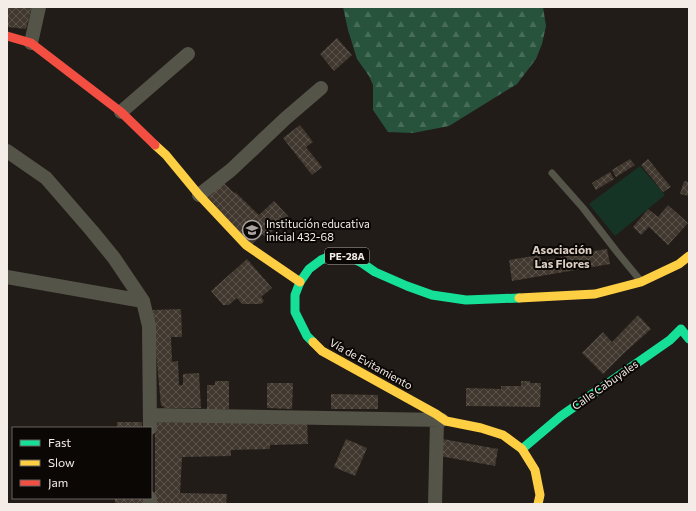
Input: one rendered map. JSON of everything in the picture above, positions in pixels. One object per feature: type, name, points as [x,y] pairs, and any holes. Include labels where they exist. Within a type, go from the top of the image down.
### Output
[{"type":"main road","points":[[7,36],[31,43],[121,112],[166,155],[199,195],[246,245],[300,282]]},
{"type":"main road","name":"Vía de Evitamiento","points":[[538,504],[540,495],[535,470],[522,449],[503,435],[481,428],[442,420],[436,414],[322,351],[307,336],[295,312],[295,295],[300,282],[309,269],[321,260],[333,255],[348,256],[375,272],[432,295],[466,300],[595,294],[641,282],[679,264],[689,256]]},
{"type":"main road","name":"Calle Cabuyales","points":[[522,449],[561,416],[686,329]]},
{"type":"street","points":[[31,43],[39,7]]},
{"type":"street","points":[[121,112],[188,54]]},
{"type":"street","points":[[199,195],[231,170],[286,118],[321,88]]},
{"type":"street","points":[[7,151],[46,178],[114,258],[143,301],[149,326],[150,421],[442,420],[435,504]]},
{"type":"street","points":[[7,277],[143,301]]},
{"type":"lane","points":[[552,173],[583,208],[641,282]]},
{"type":"green space","points":[[343,7],[543,7],[546,26],[542,44],[536,59],[517,84],[449,126],[413,133],[388,132],[373,110],[373,85],[369,76],[357,59]]},
{"type":"green space","points":[[640,166],[665,195],[615,236],[589,204]]},
{"type":"building","points":[[7,7],[32,7],[26,29],[7,27]]},
{"type":"building","points":[[337,38],[352,55],[334,71],[320,54]]},
{"type":"building","points":[[300,125],[313,142],[306,147],[322,167],[312,175],[283,138]]},
{"type":"building","points":[[630,159],[635,165],[616,177],[612,170]]},
{"type":"building","points":[[648,159],[671,187],[663,192],[641,165]]},
{"type":"building","points":[[610,172],[614,179],[596,190],[592,183]]},
{"type":"building","points":[[222,181],[259,215],[274,201],[288,216],[265,237],[262,234],[251,245],[207,196]]},
{"type":"building","points":[[684,181],[689,182],[689,196],[680,194]]},
{"type":"building","points":[[668,205],[688,223],[668,245],[649,227],[641,235],[633,227],[648,209],[658,217]]},
{"type":"building","points":[[607,249],[610,264],[512,281],[509,260],[540,255],[541,261]]},
{"type":"building","points":[[247,259],[272,288],[261,297],[264,301],[261,304],[242,304],[237,298],[229,305],[223,305],[211,291]]},
{"type":"building","points":[[181,309],[182,337],[171,337],[172,362],[178,361],[179,385],[183,385],[183,374],[199,373],[201,408],[165,408],[161,405],[152,310]]},
{"type":"building","points":[[638,315],[651,329],[603,374],[582,353],[603,332],[612,342]]},
{"type":"building","points":[[215,381],[229,381],[229,409],[207,409],[207,385],[215,385]]},
{"type":"building","points":[[521,381],[541,383],[540,407],[466,406],[466,388],[501,389],[501,386],[521,386]]},
{"type":"building","points":[[267,383],[293,383],[292,409],[267,408]]},
{"type":"building","points":[[331,394],[378,395],[378,409],[331,409]]},
{"type":"building","points":[[155,418],[307,421],[308,444],[270,445],[270,449],[231,450],[231,456],[182,457],[180,493],[227,494],[226,504],[155,504]]},
{"type":"building","points":[[117,422],[142,422],[142,427],[117,427]]},
{"type":"building","points":[[346,439],[367,448],[355,476],[334,467]]},
{"type":"building","points":[[443,439],[498,449],[495,466],[440,456]]},
{"type":"building","points":[[115,499],[143,499],[144,504],[115,504]]},
{"type":"traffic: fast","points":[[313,342],[307,336],[295,312],[295,295],[300,282],[309,269],[321,260],[333,255],[348,256],[375,272],[432,295],[466,300],[519,298]]},
{"type":"traffic: fast","points":[[522,449],[561,416],[670,340],[681,329],[689,339]]},
{"type":"traffic: slow","points":[[155,145],[166,155],[199,195],[246,245],[300,282]]},
{"type":"traffic: slow","points":[[519,298],[595,294],[641,282],[679,264],[689,256]]},
{"type":"traffic: slow","points":[[313,342],[322,351],[446,421],[481,428],[503,435],[522,449],[535,470],[540,495],[538,504]]},
{"type":"traffic: jam","points":[[7,36],[31,43],[121,112],[155,145]]},
{"type":"place","name":"Institución educativa inicial 432-68","points":[[252,230]]},
{"type":"district","name":"Asociación Las Flores","points":[[562,257]]}]
